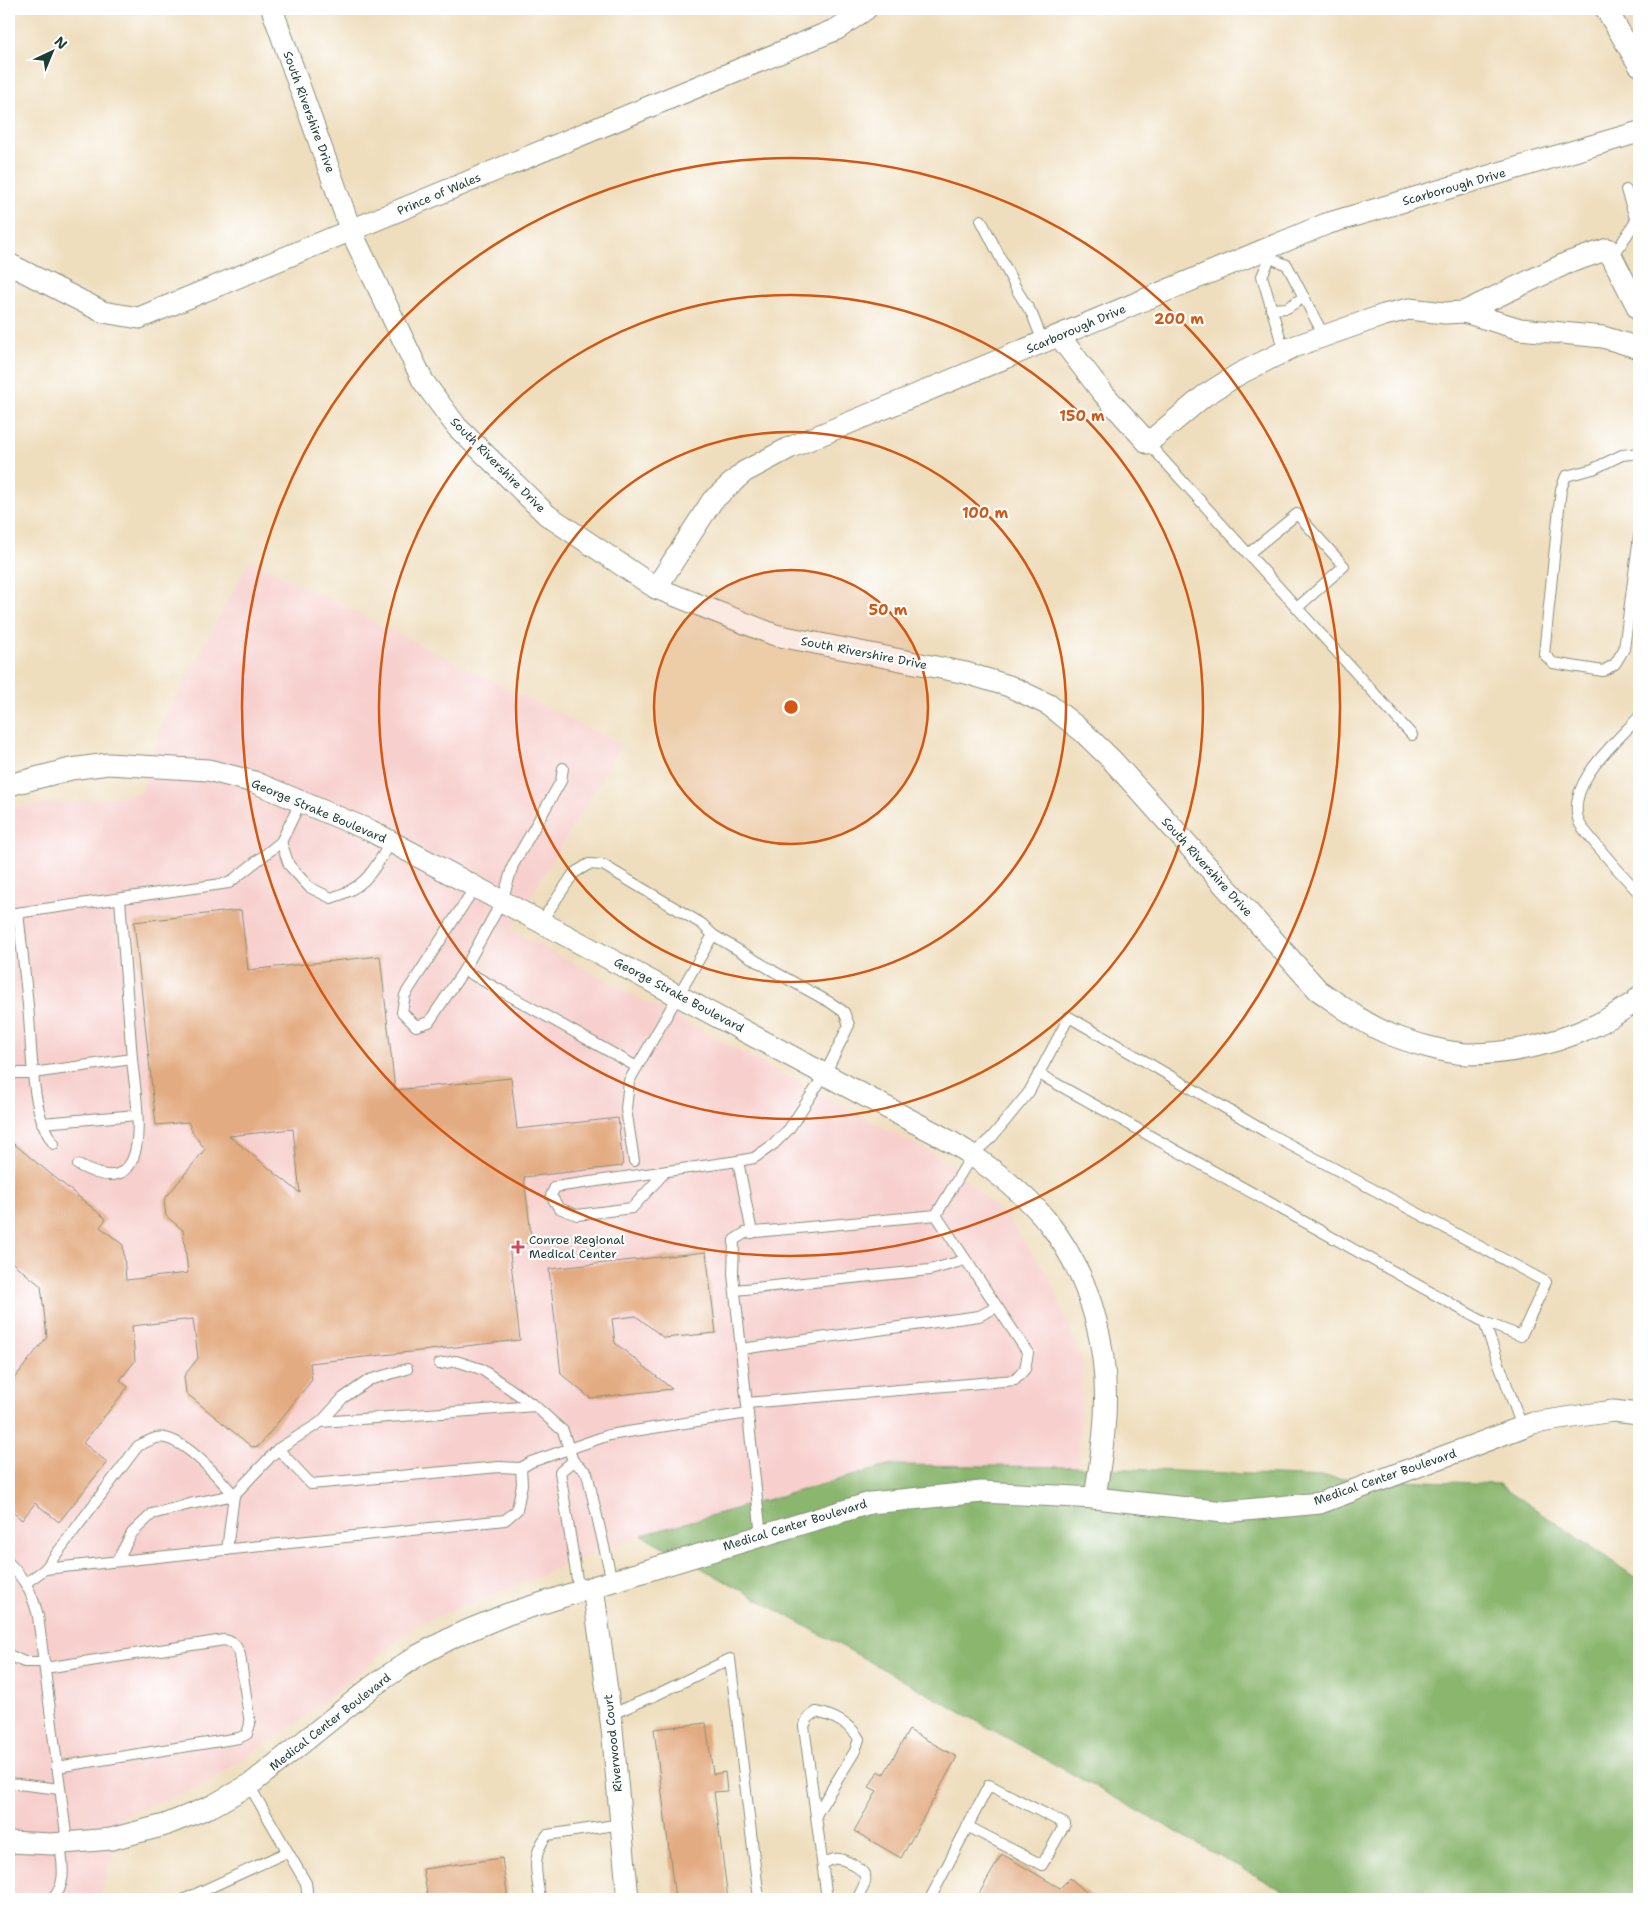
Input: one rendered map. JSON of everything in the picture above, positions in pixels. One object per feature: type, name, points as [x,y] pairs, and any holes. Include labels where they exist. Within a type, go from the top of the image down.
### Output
[{"type":"street","name":"South Rivershire Drive","points":[[272,9],[351,231],[423,381],[457,427],[547,515],[656,588],[775,635],[966,673],[1009,686],[1049,705],[1082,731],[1112,760],[1318,990],[1352,1014],[1389,1034],[1426,1046],[1465,1054],[1510,1051],[1555,1042],[1597,1025],[1635,1002],[1639,997]]},
{"type":"street","name":"Prince of Wales","points":[[9,264],[103,312],[139,318],[837,29],[866,9]]},
{"type":"street","points":[[1606,9],[1639,66]]},
{"type":"street","name":"Scarborough Drive","points":[[656,588],[712,501],[744,472],[789,448],[1051,339],[1267,254],[1326,224],[1639,132]]},
{"type":"street","points":[[1464,312],[1567,263],[1608,249],[1639,310]]},
{"type":"street","points":[[1051,339],[1148,443],[1204,396],[1239,374],[1284,351],[1384,315],[1408,309],[1445,313],[1464,312],[1520,329],[1603,337],[1639,348]]},
{"type":"street","name":"George Strake Boulevard","points":[[9,785],[71,768],[108,764],[162,766],[208,770],[254,782],[301,800],[372,831],[972,1155],[1013,1186],[1046,1219],[1068,1250],[1089,1294],[1100,1331],[1105,1384],[1104,1430],[1095,1498]]},
{"type":"street","name":"Medical Center Boulevard","points":[[9,1842],[63,1843],[111,1839],[165,1825],[212,1806],[249,1785],[373,1686],[416,1657],[457,1635],[508,1614],[594,1586],[870,1503],[982,1492],[1095,1498],[1224,1512],[1320,1502],[1533,1423],[1613,1411],[1639,1414]]},
{"type":"street","name":"Riverwood Court","points":[[594,1586],[622,1824],[628,1899]]},
{"type":"lane","points":[[1612,258],[1636,221],[1626,190]]},
{"type":"lane","points":[[981,220],[1018,292],[1051,339]]},
{"type":"lane","points":[[1284,351],[1262,276],[1267,254],[1287,265],[1324,336]]},
{"type":"lane","points":[[1271,309],[1292,305],[1304,296]]},
{"type":"lane","points":[[1148,443],[1412,735]]},
{"type":"lane","points":[[1639,453],[1622,455],[1593,469],[1566,476],[1561,489],[1544,654],[1553,664],[1603,670],[1616,664],[1624,650],[1639,536]]},
{"type":"lane","points":[[1248,554],[1297,514],[1344,566],[1297,608]]},
{"type":"lane","points":[[1639,717],[1588,773],[1580,791],[1577,809],[1580,823],[1614,866],[1639,893]]},
{"type":"lane","points":[[475,887],[405,995],[402,1012],[416,1026],[429,1022],[464,970],[502,901],[512,865],[561,781],[563,768]]},
{"type":"lane","points":[[54,1144],[47,1135],[42,1123],[33,1073],[14,914],[230,883],[281,842],[301,800]]},
{"type":"lane","points":[[281,842],[289,865],[309,887],[331,898],[348,893],[367,880],[391,842]]},
{"type":"lane","points":[[541,922],[574,873],[589,864],[603,865],[702,924],[713,935],[844,1012],[848,1025],[825,1074],[790,1129],[774,1144],[754,1158],[555,1187],[552,1196],[559,1208],[577,1215],[632,1208],[666,1171]]},
{"type":"lane","points":[[78,1165],[94,1174],[110,1177],[124,1171],[132,1164],[137,1147],[137,1115],[120,899]]},
{"type":"lane","points":[[634,1160],[626,1109],[629,1081],[713,935]]},
{"type":"lane","points":[[464,970],[637,1067]]},
{"type":"lane","points":[[936,1215],[972,1155],[992,1137],[1029,1092],[1069,1017],[1268,1133],[1546,1282],[1521,1336],[1484,1322],[1039,1074]]},
{"type":"lane","points":[[9,1073],[33,1073],[132,1059]]},
{"type":"lane","points":[[42,1123],[137,1115]]},
{"type":"lane","points":[[738,1161],[752,1233]]},
{"type":"lane","points":[[761,1536],[733,1274],[734,1240],[745,1233],[936,1215]]},
{"type":"lane","points":[[278,1449],[311,1484],[498,1467],[521,1468],[531,1462],[610,1436],[748,1408],[1015,1380],[1025,1369],[1028,1352],[936,1215]]},
{"type":"lane","points":[[735,1290],[930,1270],[965,1260]]},
{"type":"lane","points":[[741,1348],[979,1316],[997,1307]]},
{"type":"lane","points":[[1484,1322],[1522,1427]]},
{"type":"lane","points":[[439,1364],[456,1361],[481,1369],[535,1406],[563,1431],[573,1461],[588,1474],[594,1586]]},
{"type":"lane","points":[[117,1561],[132,1532],[152,1514],[234,1494],[278,1449],[321,1422],[343,1398],[369,1380],[407,1369]]},
{"type":"lane","points":[[321,1422],[535,1406]]},
{"type":"lane","points":[[26,1583],[45,1569],[138,1446],[158,1438],[176,1443],[203,1461],[234,1494]]},
{"type":"lane","points":[[573,1461],[560,1472],[594,1586]]},
{"type":"lane","points":[[45,1569],[506,1520],[517,1510],[522,1484],[521,1468]]},
{"type":"lane","points":[[227,1550],[234,1494]]},
{"type":"lane","points":[[9,1562],[26,1583],[33,1597],[38,1616],[60,1789],[63,1843],[63,1882],[52,1899]]},
{"type":"lane","points":[[9,1655],[24,1662],[44,1665],[224,1640],[231,1641],[237,1647],[240,1655],[250,1724],[246,1734],[239,1738],[57,1767]]},
{"type":"lane","points":[[610,1715],[730,1659],[759,1899]]},
{"type":"lane","points":[[816,1815],[855,1750],[859,1739],[855,1730],[826,1714],[816,1712],[808,1718],[804,1726],[827,1899]]},
{"type":"lane","points":[[9,1784],[60,1789]]},
{"type":"lane","points":[[249,1785],[306,1882],[308,1899]]},
{"type":"lane","points":[[930,1899],[967,1826],[989,1785],[1065,1824],[1042,1865],[967,1826]]},
{"type":"lane","points":[[540,1899],[535,1858],[539,1845],[547,1835],[622,1824]]},
{"type":"lane","points":[[185,1899],[287,1852]]},
{"type":"lane","points":[[823,1864],[833,1859],[841,1858],[865,1875],[865,1882],[857,1899]]},
{"type":"shaded area","name":"Conroe Regional Medical Center","points":[[250,560],[621,745],[511,930],[946,1161],[1006,1217],[1049,1276],[1083,1364],[1078,1467],[891,1465],[642,1535],[418,1624],[302,1719],[203,1786],[122,1816],[102,1892],[89,1899],[9,1899],[9,812],[19,807],[140,794],[164,720]]},
{"type":"green space","points":[[891,1465],[1078,1467],[1499,1484],[1639,1580],[1639,1899],[1297,1899],[642,1535]]},
{"type":"building","points":[[241,910],[248,970],[380,956],[395,1090],[511,1078],[517,1129],[618,1118],[623,1166],[524,1177],[532,1243],[509,1245],[520,1340],[310,1363],[312,1380],[259,1446],[252,1447],[186,1393],[184,1376],[198,1358],[193,1319],[132,1326],[135,1361],[120,1380],[128,1387],[83,1443],[107,1462],[59,1522],[35,1503],[22,1520],[9,1509],[9,1385],[47,1337],[41,1286],[9,1260],[9,1140],[106,1219],[100,1227],[123,1245],[126,1280],[188,1273],[183,1230],[166,1216],[164,1200],[205,1149],[194,1135],[188,1122],[156,1125],[134,922]],"holes":[[[293,1129],[300,1193],[229,1136]]]},
{"type":"building","points":[[706,1252],[716,1333],[664,1338],[636,1316],[612,1319],[615,1343],[672,1389],[590,1398],[561,1374],[549,1269]]},
{"type":"building","points":[[706,1723],[713,1774],[725,1772],[727,1791],[714,1792],[728,1899],[675,1899],[654,1729]]},
{"type":"building","points":[[909,1730],[957,1757],[901,1858],[854,1831],[877,1791],[869,1787],[878,1771],[884,1774]]},
{"type":"building","points":[[1002,1854],[1060,1888],[1070,1878],[1094,1899],[976,1899]]},
{"type":"building","points":[[502,1858],[508,1899],[428,1899],[423,1869]]},
{"type":"place","name":"Conroe Regional Medical Center","points":[[518,1247]]}]
